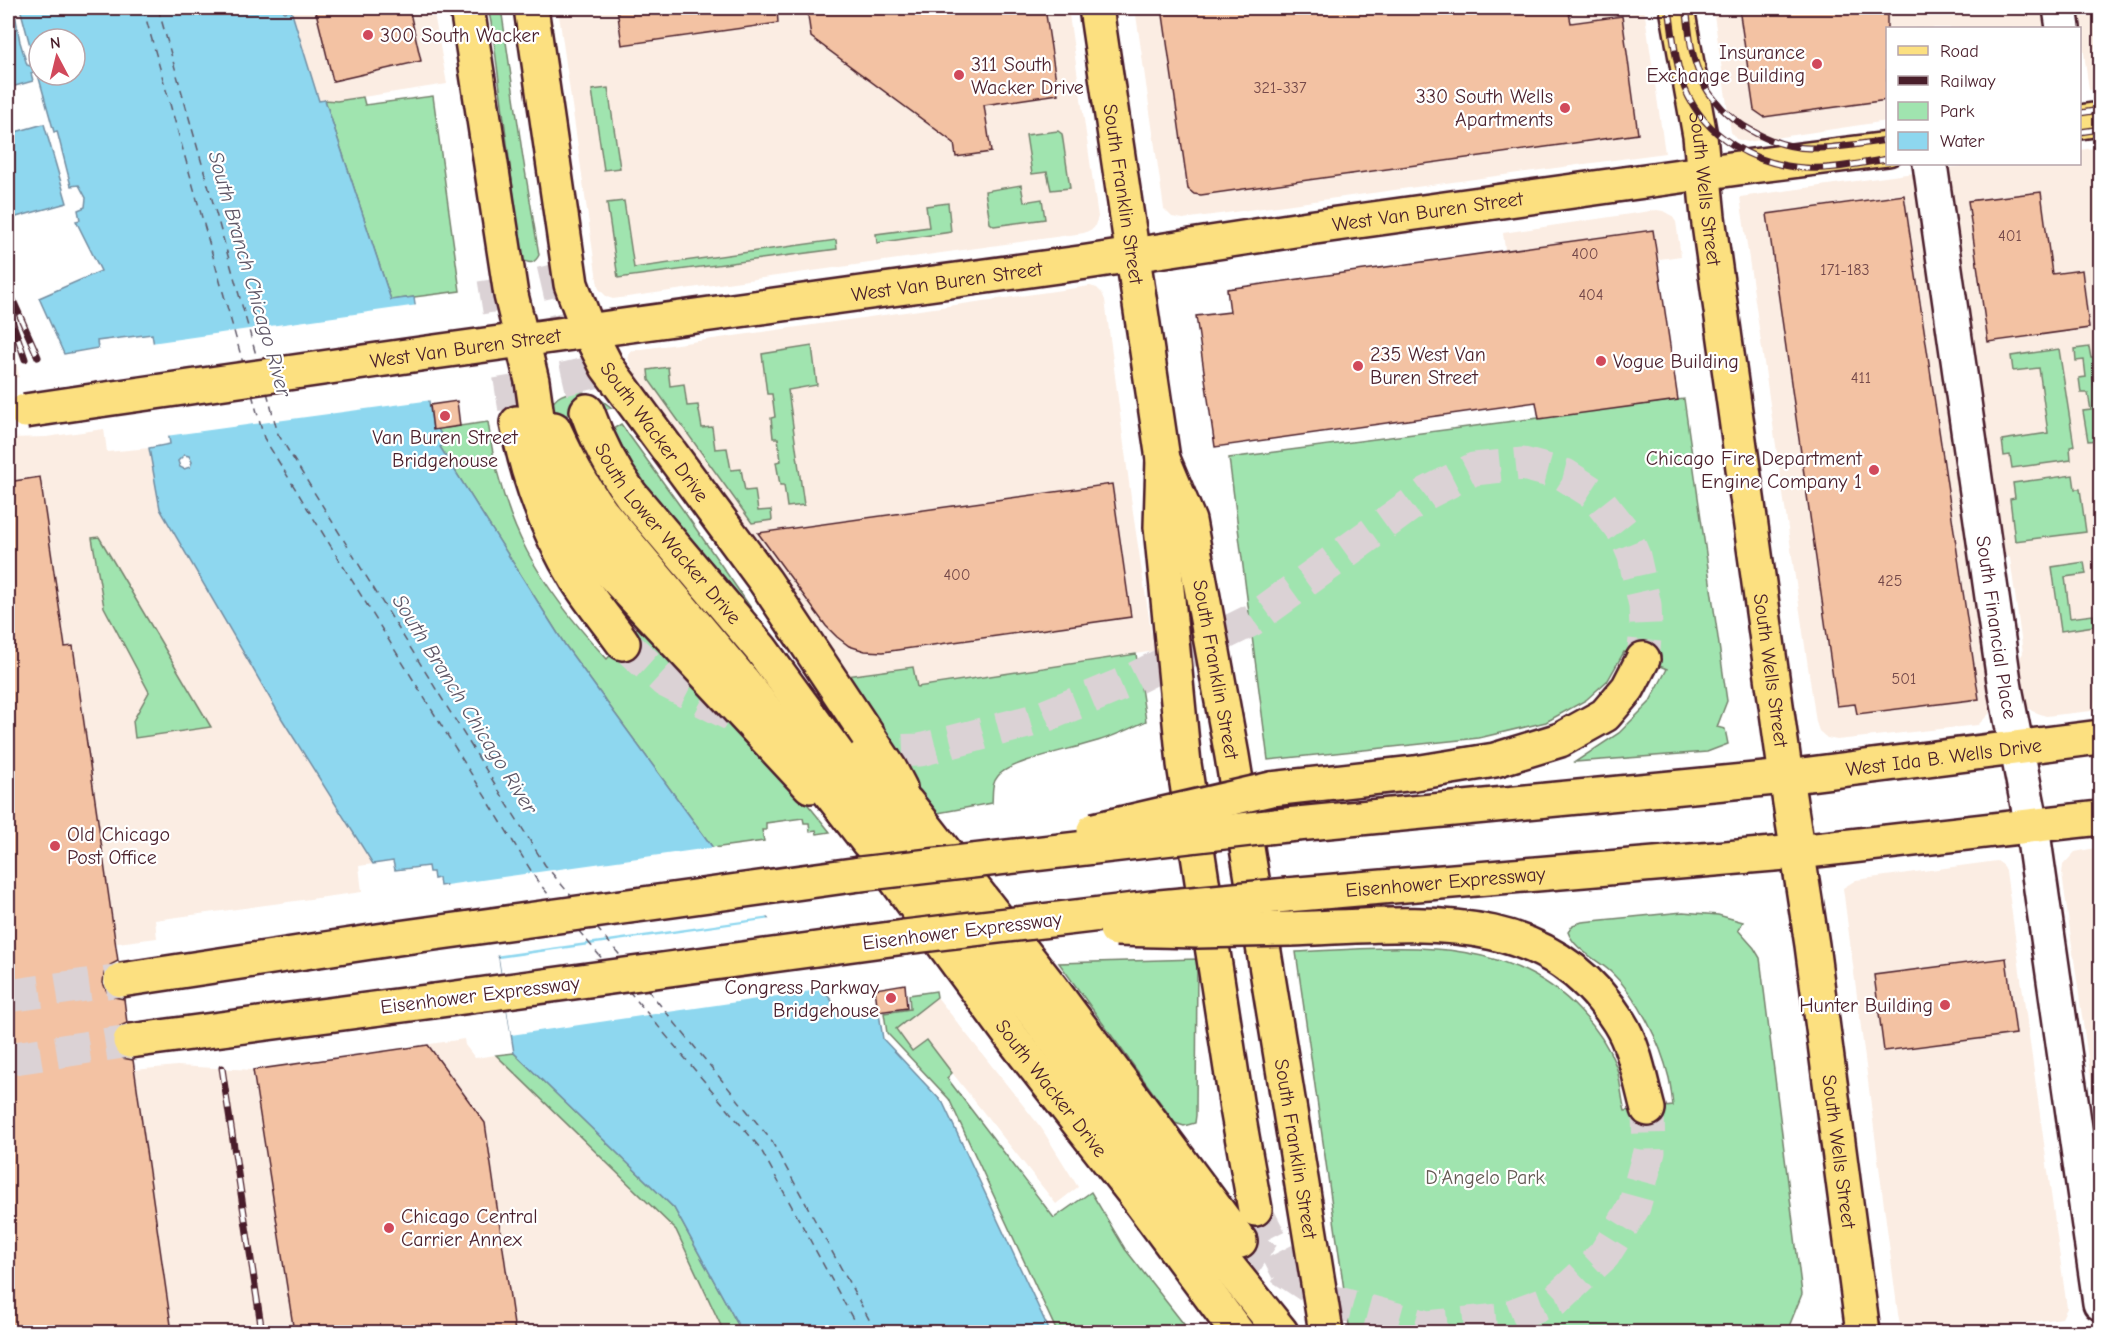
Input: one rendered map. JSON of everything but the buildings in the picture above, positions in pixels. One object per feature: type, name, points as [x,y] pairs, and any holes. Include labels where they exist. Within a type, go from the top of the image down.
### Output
[{"type":"main road","points":[[467,8],[511,295],[522,340],[536,424],[542,452],[566,515],[630,596],[789,765],[868,842]]},
{"type":"main road","name":"South Wacker Drive","points":[[531,8],[572,284],[589,332],[607,367],[789,615],[890,769],[907,803]]},
{"type":"main road","name":"South Franklin Street","points":[[1096,8],[1163,459],[1189,521],[1232,756],[1326,1332]]},
{"type":"main road","name":"South Wells Street","points":[[1677,8],[1700,136],[1703,174],[1786,777],[1811,935],[1863,1332]]},
{"type":"main road","points":[[2081,122],[2100,119]]},
{"type":"main road","name":"West Van Buren Street","points":[[16,412],[1132,255],[1297,229],[1886,148]]},
{"type":"main road","name":"South Lower Wacker Drive","points":[[587,411],[597,439],[613,470],[631,495],[760,649]]},
{"type":"main road","points":[[536,424],[523,452],[540,505],[577,581],[623,643]]},
{"type":"main road","points":[[536,424],[569,462],[602,513],[755,696],[868,842]]},
{"type":"main road","points":[[1163,459],[1161,527],[1184,764],[1235,1096],[1255,1209]]},
{"type":"main road","points":[[760,649],[814,703],[878,777],[907,803],[1053,990],[1240,1241]]},
{"type":"main road","points":[[760,649],[875,805],[1173,1198],[1281,1332]]},
{"type":"main road","points":[[978,860],[1271,789],[1415,773],[1495,760],[1560,740],[1605,715],[1628,688],[1643,659]]},
{"type":"main road","name":"West Ida B. Wells Drive","points":[[1786,777],[2100,737]]},
{"type":"main road","points":[[121,980],[453,930],[860,874],[1276,826],[1786,777]]},
{"type":"main road","points":[[1798,852],[2100,818]]},
{"type":"main road","name":"South Wacker Drive","points":[[868,842],[1236,1332]]},
{"type":"main road","name":"Eisenhower Expressway","points":[[130,1041],[434,1000],[504,993],[988,926],[1287,895],[1798,852]]},
{"type":"main road","points":[[988,926],[1197,931],[1436,925],[1466,927],[1498,933],[1564,962],[1594,987],[1620,1023],[1630,1044],[1648,1108]]},
{"type":"street","points":[[2060,8],[2063,27]]},
{"type":"street","name":"South Financial Place","points":[[1930,165],[1968,441],[2005,688],[2031,826],[2100,1304]]},
{"type":"shaded area","points":[[283,8],[433,8],[447,84],[337,101],[319,101],[292,10],[284,12]]},
{"type":"shaded area","points":[[558,8],[1068,8],[1098,217],[1094,228],[1084,233],[613,299],[607,297],[599,289],[597,280]]},
{"type":"shaded area","points":[[1135,8],[1644,8],[1665,153],[1183,219],[1172,217],[1164,209]]},
{"type":"shaded area","name":"Insurance Exchange Building","points":[[1713,8],[2041,8],[2044,27],[1886,27],[1886,121],[1748,142],[1736,139],[1731,132]]},
{"type":"shaded area","points":[[2078,8],[2100,8],[2100,89],[2089,90]]},
{"type":"shaded area","points":[[2100,147],[2100,710],[2046,716],[2032,711],[2024,704],[2015,666],[2023,653],[2010,558],[1999,550],[1945,168],[1971,165],[2081,165],[2081,150]]},
{"type":"shaded area","points":[[1914,173],[1991,707],[1989,714],[1978,725],[1837,740],[1827,738],[1819,731],[1816,722],[1740,197]]},
{"type":"shaded area","points":[[1657,210],[1672,216],[1676,222],[1681,256],[1509,281],[1503,233]]},
{"type":"shaded area","points":[[1090,286],[1097,288],[1105,300],[1154,651],[916,687],[913,667],[846,676],[636,376],[628,355],[635,350]]},
{"type":"shaded area","points":[[8,337],[10,356],[15,355],[19,377],[8,379]]},
{"type":"shaded area","points":[[104,429],[107,452],[149,448],[160,510],[282,719],[373,864],[359,866],[362,892],[155,920],[157,938],[8,957],[8,438],[46,437]]},
{"type":"shaded area","points":[[2100,847],[2100,1144],[2062,874],[2063,865],[2075,852]]},
{"type":"shaded area","points":[[1997,861],[2006,871],[2067,1308],[2062,1318],[1960,1332],[1906,1332],[1901,1329],[1898,1314],[1843,888],[1856,880]]},
{"type":"shaded area","points":[[937,997],[1042,1129],[1078,1187],[1056,1204],[927,1041],[912,1051],[895,1029]]},
{"type":"shaded area","points":[[464,1039],[465,1045],[475,1058],[496,1055],[676,1230],[724,1332],[8,1332],[8,1091],[134,1070],[177,1066],[253,1070]]},
{"type":"green space","points":[[488,8],[501,8],[539,255],[532,262],[522,259]]},
{"type":"green space","points":[[608,88],[620,168],[604,170],[592,90]]},
{"type":"green space","points":[[433,96],[460,291],[391,300],[325,100],[337,101],[363,97],[365,105]]},
{"type":"green space","points":[[1058,131],[1062,134],[1070,188],[1051,190],[1047,172],[1032,174],[1026,135]]},
{"type":"green space","points":[[1021,185],[1024,202],[1042,199],[1045,219],[994,226],[990,223],[985,191]]},
{"type":"green space","points":[[624,201],[634,268],[836,240],[837,249],[618,278],[607,203]]},
{"type":"green space","points":[[948,203],[951,232],[877,243],[876,234],[929,227],[926,206]]},
{"type":"green space","points":[[812,346],[817,385],[788,390],[804,505],[787,507],[784,485],[780,485],[776,462],[781,461],[778,438],[773,438],[771,418],[775,417],[772,394],[767,394],[762,354]]},
{"type":"green space","points":[[2089,347],[2091,358],[2098,358],[2100,376],[2093,377],[2095,390],[2100,390],[2100,409],[2098,409],[2100,440],[2088,441],[2083,411],[2091,410],[2088,393],[2081,393],[2079,378],[2086,377],[2084,360],[2076,361],[2075,349]]},
{"type":"green space","points":[[2059,349],[2074,446],[2070,447],[2071,460],[2012,468],[2010,455],[2004,456],[2002,440],[2048,433],[2039,368],[2013,371],[2011,356]]},
{"type":"green space","points":[[668,367],[670,386],[684,384],[687,406],[698,405],[702,428],[712,427],[715,449],[727,448],[731,470],[741,469],[745,491],[755,490],[758,511],[771,510],[772,520],[752,523],[649,380],[648,370]]},
{"type":"green space","points":[[579,391],[596,396],[612,408],[549,418],[554,401],[567,393]]},
{"type":"green space","points":[[1684,399],[1727,701],[1717,727],[1725,729],[1728,744],[1707,752],[1575,762],[1619,733],[1649,703],[1667,669],[1624,652],[1608,680],[1586,700],[1546,722],[1479,738],[1268,760],[1229,458]]},
{"type":"green space","points":[[488,422],[494,458],[513,522],[543,579],[583,632],[607,659],[641,624],[792,785],[830,832],[817,834],[816,830],[810,831],[809,823],[804,823],[803,818],[766,823],[766,830],[762,830],[764,841],[713,848],[565,645],[440,447],[438,429]]},
{"type":"green space","points":[[621,424],[753,611],[639,478],[613,429]]},
{"type":"green space","points":[[2073,475],[2075,489],[2080,489],[2086,532],[2015,541],[2010,499],[2015,498],[2013,483]]},
{"type":"green space","points":[[99,537],[211,727],[135,738],[133,721],[149,692],[104,607],[92,538]]},
{"type":"green space","points":[[2084,562],[2086,574],[2065,577],[2070,618],[2093,615],[2094,626],[2061,631],[2052,567]]},
{"type":"green space","points":[[1136,654],[1146,721],[1108,738],[1015,765],[998,776],[994,782],[992,803],[938,813],[913,782],[846,676],[913,667],[917,687]]},
{"type":"green space","name":"D'Angelo Park","points":[[1683,912],[1718,915],[1743,922],[1738,930],[1760,958],[1802,1294],[1788,1329],[1782,1332],[1350,1332],[1296,952],[1372,948],[1448,950],[1484,956],[1519,968],[1552,986],[1581,1012],[1596,1031],[1616,1066],[1625,1111],[1673,1106],[1665,1064],[1654,1035],[1631,995],[1612,973],[1581,950],[1568,932],[1573,925],[1582,922]]},
{"type":"green space","points":[[1197,959],[1196,1115],[1195,1123],[1184,1126],[1175,1123],[1059,963]]},
{"type":"green space","points":[[936,991],[937,997],[896,1029],[912,1051],[927,1040],[952,1073],[947,1078],[1054,1218],[1091,1192],[1125,1249],[1190,1332],[1057,1332],[949,1099],[887,1033],[884,1013],[910,1009],[909,995]]},
{"type":"green space","points":[[514,1053],[674,1208],[742,1332],[724,1332],[676,1230],[496,1055]]},
{"type":"water","points":[[8,8],[14,8],[27,65],[27,83],[8,88]]},
{"type":"water","name":"South Branch Chicago River","points":[[20,8],[283,8],[284,12],[291,10],[319,101],[325,100],[391,300],[414,297],[433,429],[438,429],[446,443],[440,447],[565,645],[713,848],[842,1014],[875,1010],[876,1014],[879,1013],[883,1039],[943,1103],[1050,1332],[742,1332],[674,1208],[514,1053],[499,958],[446,885],[440,886],[439,878],[434,879],[433,872],[429,872],[428,866],[395,870],[393,861],[373,864],[282,719],[160,509],[149,448],[170,444],[152,334],[97,341],[98,348],[64,354],[39,298],[101,271],[76,221],[80,220],[78,210],[85,207],[86,198],[79,185],[71,186],[57,131],[54,132],[41,87],[87,87],[87,27],[27,27],[27,34]],"holes":[[[184,455],[189,456],[192,462],[190,467],[184,469],[180,467],[178,461]]]},
{"type":"water","points":[[44,124],[67,203],[9,219],[8,134]]},
{"type":"pier","points":[[418,305],[432,400],[166,436],[151,343]]},
{"type":"pier","points":[[716,847],[770,917],[494,956],[447,891],[446,885]]},
{"type":"pier","points":[[771,919],[825,989],[511,1035],[499,958]]},
{"type":"ferry route","points":[[143,8],[243,363]]},
{"type":"ferry route","points":[[158,8],[258,362]]},
{"type":"ferry route","points":[[267,392],[278,434],[545,865],[572,897]]},
{"type":"ferry route","points":[[252,394],[264,438],[538,882],[554,901]]},
{"type":"ferry route","points":[[596,927],[624,960]]},
{"type":"ferry route","points":[[578,930],[604,961]]},
{"type":"ferry route","points":[[647,989],[771,1140],[876,1332]]},
{"type":"ferry route","points":[[628,990],[760,1148],[860,1332]]},
{"type":"tunnel","points":[[553,264],[587,411]]},
{"type":"tunnel","points":[[494,279],[517,423]]},
{"type":"tunnel","points":[[854,752],[920,750],[1035,720],[1125,683],[1252,620],[1427,493],[1474,469],[1523,464],[1565,475],[1593,493],[1624,532],[1634,556],[1645,605],[1646,628],[1643,659]]},
{"type":"tunnel","points":[[623,643],[665,681],[755,727]]},
{"type":"tunnel","points":[[8,996],[121,980]]},
{"type":"tunnel","points":[[8,1059],[130,1041]]},
{"type":"tunnel","points":[[1240,1241],[1331,1301],[1427,1327],[1499,1320],[1558,1298],[1604,1255],[1634,1207],[1649,1152],[1648,1109]]},
{"type":"tunnel","points":[[1255,1209],[1287,1271]]},
{"type":"railway","points":[[1669,8],[1677,59],[1685,89],[1705,121],[1734,145],[1768,161],[1805,168],[1836,167],[1886,159]]},
{"type":"railway","points":[[1686,8],[1692,52],[1704,85],[1722,109],[1744,126],[1770,140],[1797,147],[1830,148],[1886,140]]},
{"type":"railway","points":[[2081,113],[2100,110]]},
{"type":"railway","points":[[2081,132],[2100,129]]},
{"type":"railway","points":[[8,289],[38,357]]},
{"type":"railway","points":[[9,312],[25,359]]},
{"type":"railway","points":[[222,1068],[262,1332]]},
{"type":"place","name":"300 South Wacker","points":[[368,35]]},
{"type":"place","name":"Insurance Exchange Building","points":[[1817,64]]},
{"type":"place","name":"311 South Wacker Drive","points":[[959,75]]},
{"type":"place","name":"330 South Wells Apartments","points":[[1565,108]]},
{"type":"place","name":"Vogue Building","points":[[1601,361]]},
{"type":"place","name":"235 West Van Buren Street","points":[[1358,366]]},
{"type":"place","name":"Van Buren Street Bridgehouse","points":[[445,416]]},
{"type":"place","name":"Chicago Fire Department Engine Company 1","points":[[1874,470]]},
{"type":"place","name":"Old Chicago Post Office","points":[[55,846]]},
{"type":"place","name":"Congress Parkway Bridgehouse","points":[[891,998]]},
{"type":"place","name":"Hunter Building","points":[[1945,1005]]},
{"type":"place","name":"Chicago Central Carrier Annex","points":[[389,1228]]}]
